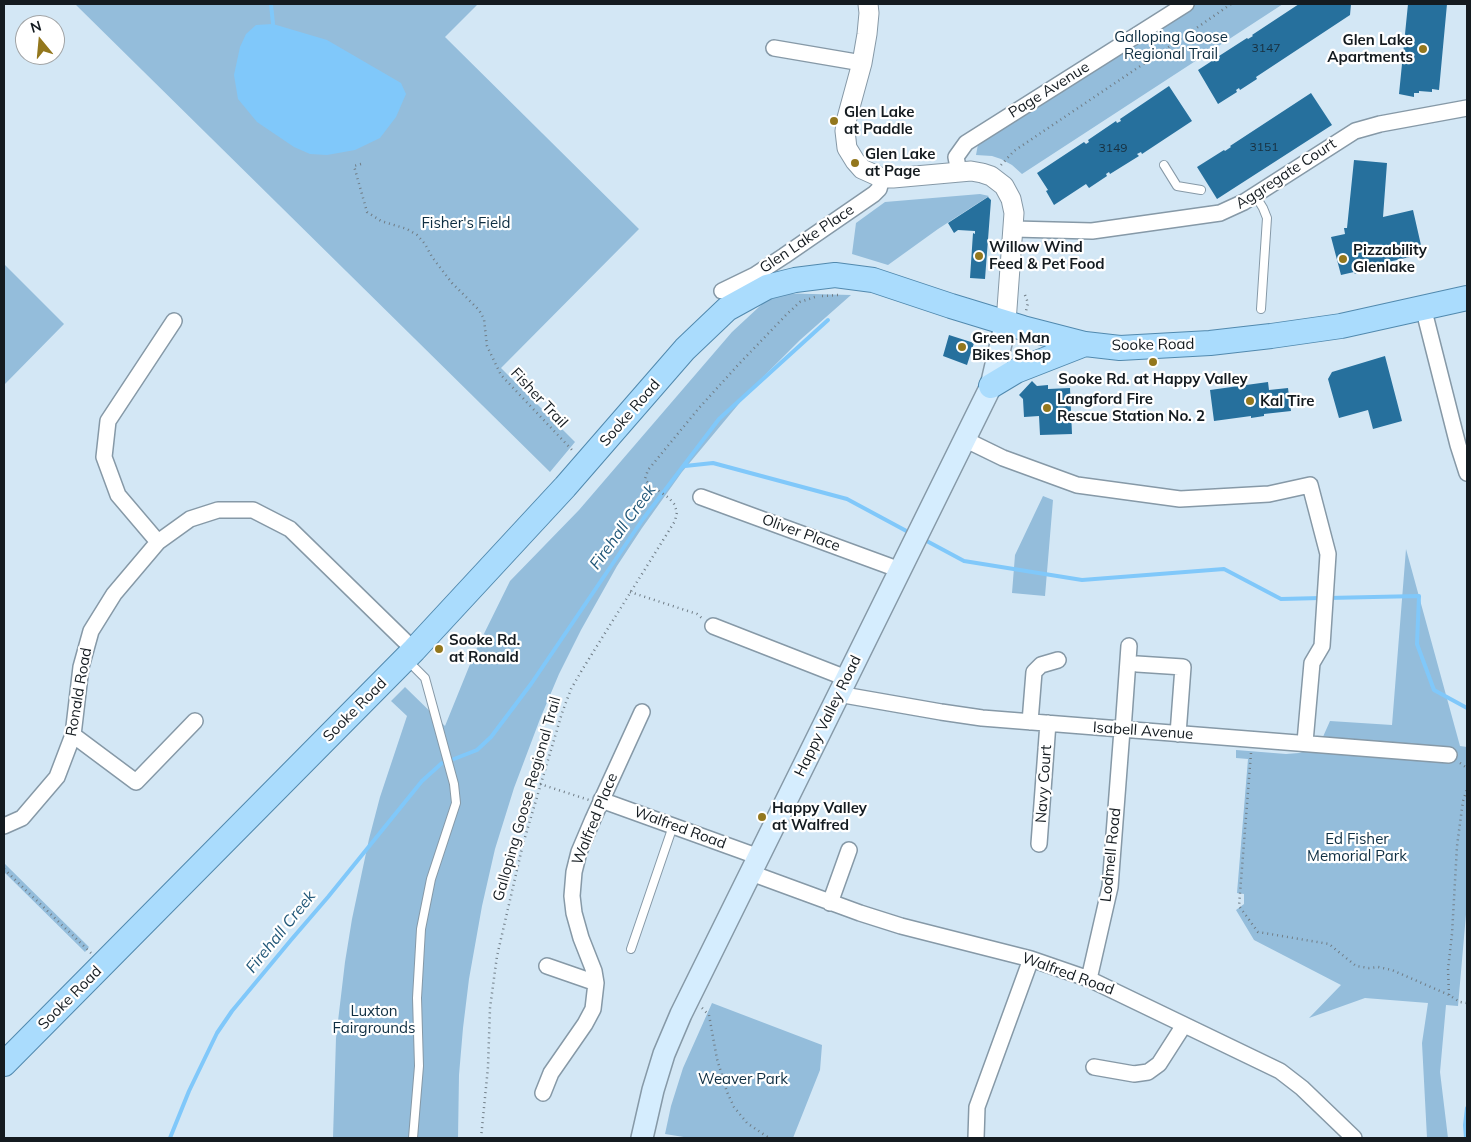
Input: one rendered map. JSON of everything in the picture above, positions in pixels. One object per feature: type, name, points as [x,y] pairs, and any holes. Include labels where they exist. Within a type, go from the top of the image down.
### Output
[{"type":"main road","name":"Sooke Road","points":[[4,1064],[410,655],[586,464],[685,348],[727,309],[767,287],[795,280],[835,275],[873,280],[1006,322],[1086,344],[1120,348],[1210,344],[1340,326],[1467,298]]},
{"type":"main road","name":"Happy Valley Road","points":[[642,1138],[648,1106],[664,1054],[842,686],[991,386],[1006,322]]},
{"type":"main road","points":[[991,386],[1016,371],[1086,344]]},
{"type":"street","points":[[868,4],[867,34],[862,63],[847,118],[845,140],[847,148],[855,162],[862,169],[882,178],[959,172],[982,173],[991,176],[1004,186],[1014,206],[1014,229],[1006,322]]},
{"type":"street","name":"Page Avenue","points":[[959,172],[956,157],[966,143],[1186,4]]},
{"type":"street","points":[[774,48],[862,63]]},
{"type":"street","name":"Aggregate Court","points":[[1014,229],[1092,231],[1212,215],[1234,208],[1355,131],[1380,124],[1467,108]]},
{"type":"street","name":"Glen Lake Place","points":[[722,292],[755,275],[874,194],[879,189],[882,178]]},
{"type":"street","points":[[1422,308],[1467,473]]},
{"type":"street","points":[[158,542],[118,495],[104,457],[108,421],[174,321]]},
{"type":"street","points":[[964,439],[1002,458],[1077,485],[1180,499],[1269,494],[1310,485],[1328,554],[1322,646],[1312,663],[1305,742]]},
{"type":"street","name":"Oliver Place","points":[[701,497],[900,570]]},
{"type":"street","name":"Ronald Road","points":[[4,826],[22,818],[57,776],[73,735],[81,668],[91,631],[114,594],[158,542],[190,519],[218,510],[253,510],[290,529],[410,655]]},
{"type":"street","name":"Isabell Avenue","points":[[713,626],[842,686],[941,712],[1048,724],[1305,742],[1449,755]]},
{"type":"street","name":"Lodmell Road","points":[[1089,979],[1110,887],[1129,646]]},
{"type":"street","points":[[1030,722],[1034,672],[1041,666],[1058,660]]},
{"type":"street","points":[[1137,664],[1183,667],[1178,734]]},
{"type":"street","name":"Walfred Place","points":[[543,1093],[550,1073],[585,1024],[593,1009],[596,983],[594,971],[581,938],[574,913],[572,896],[574,872],[579,852],[642,712]]},
{"type":"street","points":[[73,735],[136,782],[195,721]]},
{"type":"street","name":"Navy Court","points":[[1039,844],[1048,724]]},
{"type":"street","name":"Walfred Road","points":[[601,802],[673,826],[830,903],[901,926],[1030,959],[1089,979],[1280,1071],[1302,1088],[1354,1138]]},
{"type":"street","points":[[830,903],[849,850]]},
{"type":"street","points":[[976,1138],[977,1107],[1030,959]]},
{"type":"street","points":[[547,966],[596,983]]},
{"type":"street","points":[[1094,1067],[1134,1074],[1148,1072],[1159,1064],[1184,1025]]},
{"type":"lane","points":[[1164,165],[1177,186],[1201,190]]},
{"type":"lane","points":[[1255,195],[1263,208],[1266,218],[1261,309]]},
{"type":"lane","points":[[410,655],[425,678],[451,775],[456,803],[432,879],[422,929],[417,998],[418,1066],[413,1138]]},
{"type":"lane","points":[[631,949],[673,826]]},
{"type":"path","points":[[1001,165],[1014,150],[1231,4]]},
{"type":"path","name":"Fisher Trail","points":[[361,164],[354,166],[367,212],[381,221],[407,229],[425,244],[432,257],[452,283],[479,310],[484,319],[487,346],[502,375],[586,464]]},
{"type":"path","name":"Galloping Goose Regional Trail","points":[[481,1138],[488,1067],[490,1008],[497,956],[510,894],[540,784],[562,713],[571,689],[675,521],[677,512],[668,498],[645,479],[648,470],[699,408],[800,302],[807,299],[840,295]]},
{"type":"path","points":[[971,330],[982,337]]},
{"type":"path","points":[[630,592],[697,614],[713,626]]},
{"type":"path","points":[[1251,749],[1240,906],[1258,932],[1329,944],[1356,966],[1369,968],[1384,967],[1449,995],[1460,1002],[1467,1003]]},
{"type":"path","points":[[540,784],[601,802]]},
{"type":"path","points":[[1449,995],[1450,949],[1458,846],[1463,801],[1467,789]]},
{"type":"path","points":[[4,869],[103,964]]},
{"type":"path","points":[[690,997],[709,1015],[717,1058],[734,1108],[747,1123],[768,1138]]},
{"type":"green space","name":"Fisher's Field","points":[[75,4],[478,4],[445,37],[639,229],[501,368],[575,442],[550,472]]},
{"type":"green space","name":"Galloping Goose Regional Trail","points":[[1186,4],[1283,4],[1022,174],[1012,165],[1001,159],[992,156],[976,155],[979,139]]},
{"type":"green space","points":[[980,194],[989,196],[938,229],[888,265],[852,254],[856,223],[885,202]]},
{"type":"green space","points":[[4,264],[64,324],[4,385]]},
{"type":"green space","name":"Luxton Fairgrounds","points":[[774,293],[851,295],[800,340],[752,388],[682,472],[617,566],[559,674],[514,788],[495,849],[482,906],[469,979],[463,1028],[459,1075],[458,1138],[333,1138],[336,1038],[352,919],[380,797],[407,716],[391,701],[405,687],[445,726],[475,652],[510,581],[579,510],[732,332]]},
{"type":"green space","points":[[1043,496],[1053,500],[1045,596],[1012,593],[1015,555]]},
{"type":"green space","name":"Ed Fisher Memorial Park","points":[[1406,549],[1460,746],[1467,747],[1467,903],[1458,1006],[1446,1005],[1440,1072],[1448,1138],[1427,1138],[1422,1043],[1428,1003],[1365,998],[1309,1018],[1341,985],[1254,940],[1236,910],[1244,904],[1244,894],[1237,893],[1248,759],[1236,758],[1236,750],[1286,754],[1299,753],[1322,739],[1330,721],[1392,725]]},
{"type":"green space","points":[[4,863],[89,947],[85,952],[4,872]]},
{"type":"green space","name":"Weaver Park","points":[[712,1003],[822,1045],[820,1070],[793,1138],[690,1138],[665,1134],[671,1106],[683,1068]]},
{"type":"shaded area","points":[[273,24],[327,40],[401,83],[406,94],[396,117],[380,138],[355,150],[327,155],[310,154],[294,147],[257,122],[238,99],[234,75],[240,47],[246,34],[256,25]]},
{"type":"building","points":[[1299,4],[1351,4],[1350,15],[1256,77],[1257,79],[1240,90],[1239,88],[1236,90],[1237,92],[1218,104],[1198,70],[1215,59],[1220,58],[1219,56],[1253,36]]},
{"type":"building","name":"Glen Lake Apartments","points":[[1408,4],[1447,4],[1439,90],[1432,89],[1432,92],[1419,91],[1419,93],[1414,93],[1414,97],[1399,94]]},
{"type":"building","points":[[1169,86],[1192,121],[1142,154],[1141,152],[1137,154],[1139,156],[1110,174],[1109,172],[1106,174],[1107,176],[1089,188],[1086,184],[1054,205],[1046,191],[1048,190],[1037,173],[1084,142],[1086,144],[1089,142],[1088,140],[1116,121],[1117,123],[1121,121],[1120,119]]},
{"type":"building","points":[[1311,93],[1332,125],[1217,199],[1197,167],[1225,151]]},
{"type":"building","points":[[1354,160],[1387,163],[1383,217],[1413,210],[1423,254],[1388,262],[1389,267],[1341,275],[1331,237],[1345,234],[1344,228],[1347,228]]},
{"type":"building","name":"Willow Wind Feed & Pet Food","points":[[988,197],[991,200],[985,279],[970,278],[973,233],[975,234],[975,231],[958,230],[954,233],[948,223]]},
{"type":"building","points":[[949,335],[974,343],[967,365],[943,356]]},
{"type":"building","points":[[1385,356],[1402,421],[1373,429],[1368,410],[1339,418],[1328,379],[1332,372]]},
{"type":"building","name":"Langford Fire Rescue Station No. 2","points":[[1032,381],[1037,386],[1048,385],[1048,389],[1070,388],[1072,434],[1040,435],[1039,416],[1024,417],[1023,399],[1019,395]]},
{"type":"building","name":"Kal Tire","points":[[1268,382],[1269,390],[1288,388],[1291,411],[1264,414],[1264,416],[1251,418],[1251,416],[1214,421],[1210,390]]},
{"type":"waterway","points":[[271,4],[273,24]]},
{"type":"waterway","name":"Firehall Creek","points":[[454,759],[477,750],[491,737],[531,684],[643,519],[719,419],[828,320]]},
{"type":"waterway","points":[[685,466],[713,463],[847,499],[912,534]]},
{"type":"waterway","points":[[923,539],[964,561],[1082,580],[1224,569],[1281,599],[1321,598]]},
{"type":"waterway","points":[[1328,598],[1419,596],[1417,644],[1434,690],[1467,708]]},
{"type":"waterway","name":"Firehall Creek","points":[[170,1138],[189,1091],[217,1033],[232,1011],[422,781],[442,763]]},
{"type":"waterway","points":[[1466,1138],[1467,1108]]},
{"type":"place","name":"Glen Lake Apartments","points":[[1423,49]]},
{"type":"place","name":"Glen Lake at Paddle","points":[[834,121]]},
{"type":"place","name":"Glen Lake at Page","points":[[855,163]]},
{"type":"place","name":"Willow Wind Feed & Pet Food","points":[[979,256]]},
{"type":"place","name":"Pizzability Glenlake","points":[[1343,259]]},
{"type":"place","name":"Green Man Bikes Shop","points":[[962,347]]},
{"type":"place","name":"Sooke Rd. at Happy Valley","points":[[1153,362]]},
{"type":"place","name":"Kal Tire","points":[[1250,401]]},
{"type":"place","name":"Langford Fire Rescue Station No. 2","points":[[1047,408]]},
{"type":"place","name":"Sooke Rd. at Ronald","points":[[439,649]]},
{"type":"place","name":"Happy Valley at Walfred","points":[[762,817]]}]
